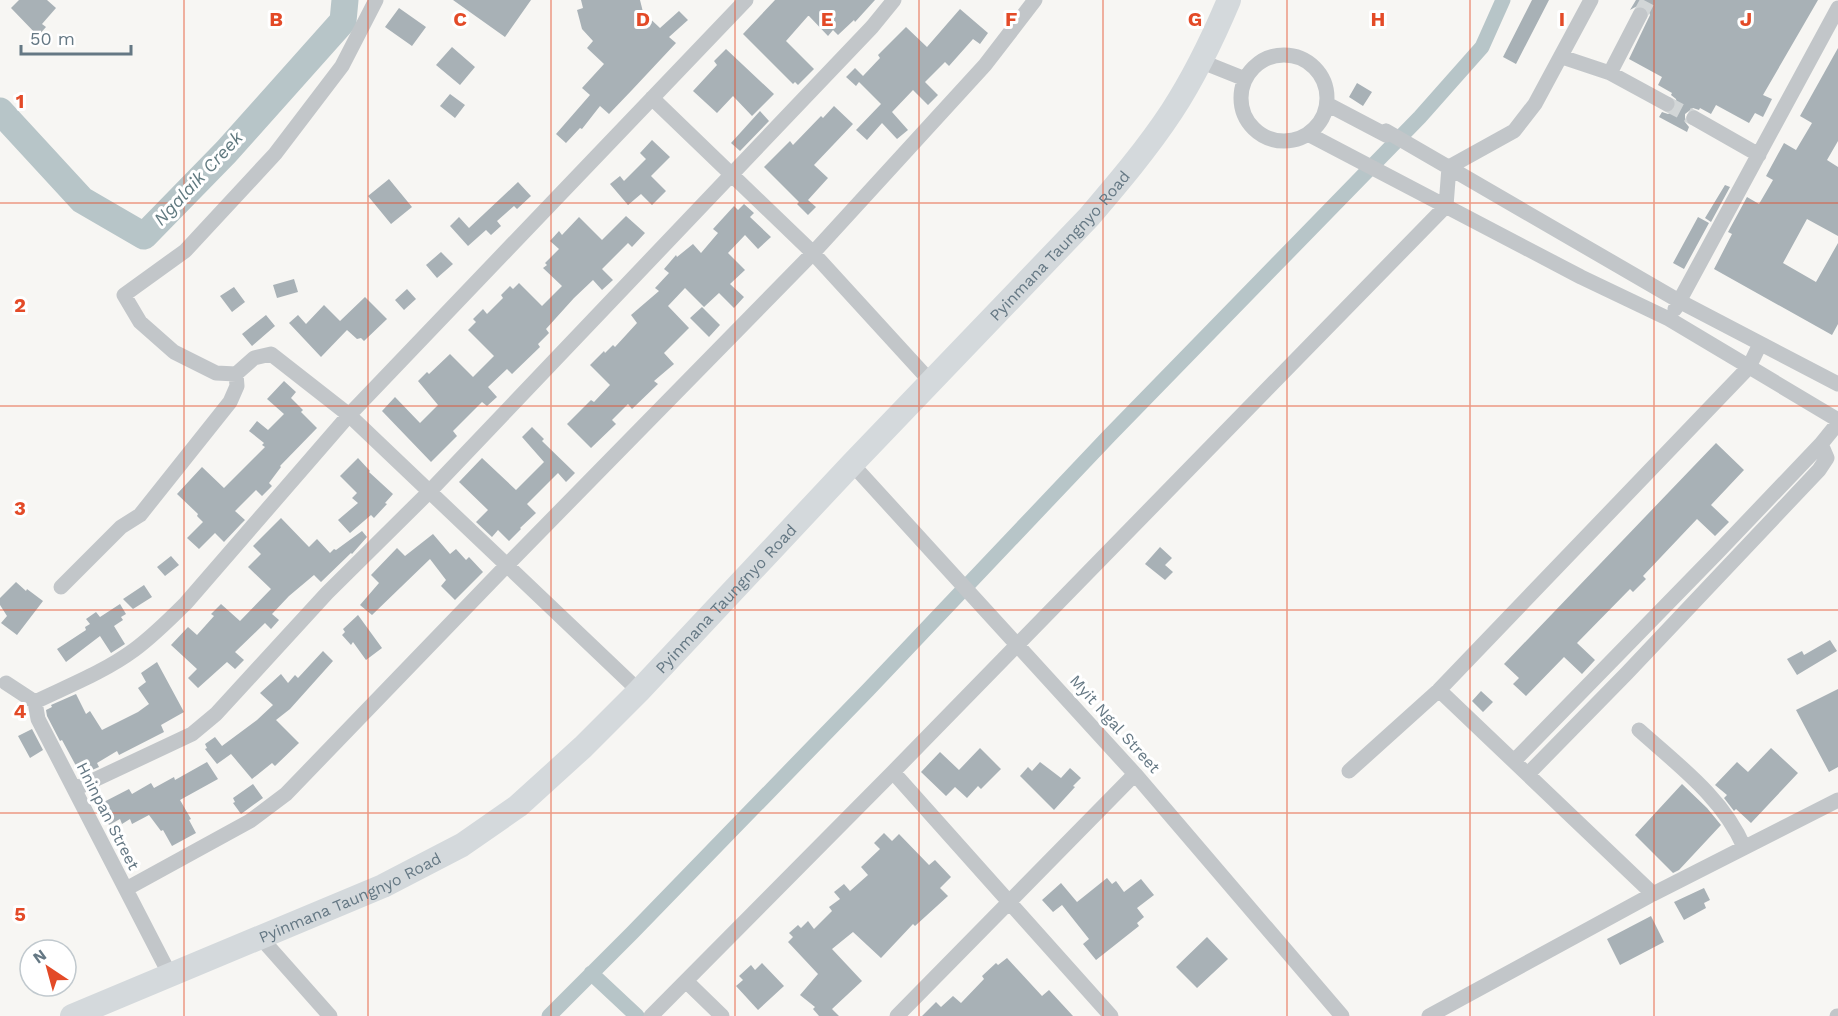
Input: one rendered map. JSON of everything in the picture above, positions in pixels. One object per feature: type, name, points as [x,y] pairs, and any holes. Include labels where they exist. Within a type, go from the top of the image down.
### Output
[{"type":"main road","name":"Pyinmana Taungnyo Road","points":[[72,1016],[383,886],[462,846],[518,806],[583,747],[639,691],[852,464],[1089,217],[1120,181],[1173,110],[1200,61],[1229,0]]},
{"type":"street","points":[[376,0],[342,66],[275,154],[185,251],[124,295],[140,322],[174,352],[216,373],[236,374],[254,358],[271,354],[349,415],[639,691]]},
{"type":"street","points":[[6,683],[35,702],[103,670],[133,651],[159,630],[186,603],[349,415],[746,0]]},
{"type":"street","points":[[75,789],[192,734],[216,714],[327,593],[430,491],[872,27],[894,0]]},
{"type":"street","points":[[126,889],[250,821],[286,794],[813,253],[985,66],[1035,0]]},
{"type":"street","points":[[1449,167],[1514,131],[1535,104],[1591,0]]},
{"type":"street","points":[[1669,319],[1838,8]]},
{"type":"street","points":[[1610,73],[1640,15]]},
{"type":"street","points":[[1290,55],[1314,67],[1327,91],[1327,104],[1321,121],[1308,134],[1296,140],[1281,142],[1268,139],[1246,120],[1241,107],[1241,93],[1245,79],[1253,68],[1264,60],[1290,55]]},
{"type":"street","points":[[1562,57],[1610,73],[1667,104]]},
{"type":"street","points":[[1200,61],[1245,79]]},
{"type":"street","points":[[652,98],[813,253],[932,382]]},
{"type":"street","points":[[1327,104],[1449,167],[1679,301],[1838,384]]},
{"type":"street","points":[[1694,118],[1759,154]]},
{"type":"street","points":[[1308,134],[1581,277],[1669,319],[1838,422],[1821,444],[1716,554],[1514,761]]},
{"type":"street","points":[[657,1014],[1446,206],[1449,167]]},
{"type":"street","points":[[1349,771],[1439,690],[1749,367],[1760,344]]},
{"type":"street","points":[[61,587],[121,527],[140,515],[230,402],[237,386],[236,374]]},
{"type":"street","points":[[1528,774],[1628,673],[1825,462],[1826,454],[1821,444]]},
{"type":"street","name":"Myit Ngal Street","points":[[852,464],[1135,774],[1342,1016]]},
{"type":"street","points":[[1747,520],[1761,532]]},
{"type":"street","points":[[1716,554],[1729,565]]},
{"type":"street","points":[[1614,660],[1628,673]]},
{"type":"street","points":[[1439,690],[1653,894]]},
{"type":"street","points":[[1578,696],[1593,707]]},
{"type":"street","name":"Hninpan Street","points":[[35,702],[38,719],[170,975]]},
{"type":"street","points":[[1639,730],[1719,805],[1737,830],[1744,847]]},
{"type":"street","points":[[893,772],[1111,1016]]},
{"type":"street","points":[[897,1016],[1135,774]]},
{"type":"street","points":[[1429,1016],[1653,894],[1838,800]]},
{"type":"street","points":[[260,937],[330,1016]]},
{"type":"street","points":[[687,982],[722,1016]]},
{"type":"building","points":[[19,0],[47,0],[56,8],[42,24],[46,27],[38,36],[11,8]]},
{"type":"building","points":[[453,0],[531,0],[505,37]]},
{"type":"building","points":[[581,0],[640,0],[643,12],[660,28],[679,11],[688,20],[669,37],[676,43],[609,114],[600,106],[582,129],[580,128],[566,143],[556,134],[590,95],[582,88],[604,64],[587,48],[593,41],[582,29],[577,10],[583,8]]},
{"type":"building","points":[[775,0],[875,0],[855,22],[854,20],[838,35],[833,30],[828,36],[808,16],[786,41],[814,69],[798,85],[795,82],[793,84],[743,34]]},
{"type":"building","points":[[1532,0],[1549,0],[1516,64],[1503,57]]},
{"type":"building","points":[[1636,0],[1818,0],[1763,95],[1772,99],[1763,117],[1755,113],[1749,123],[1716,105],[1711,114],[1700,108],[1699,110],[1693,108],[1685,114],[1685,122],[1689,127],[1687,132],[1659,117],[1662,112],[1668,114],[1673,112],[1677,104],[1672,93],[1658,85],[1662,77],[1629,59],[1650,15],[1644,6],[1639,5],[1630,10]]},
{"type":"building","points":[[399,8],[426,27],[412,46],[385,27]]},
{"type":"building","points":[[960,9],[988,33],[980,44],[973,39],[949,66],[945,62],[925,82],[938,95],[928,105],[913,90],[892,112],[908,130],[897,139],[882,123],[867,140],[856,130],[881,104],[859,82],[856,86],[846,77],[855,68],[863,76],[880,58],[878,55],[906,27],[927,47]]},
{"type":"building","points":[[452,47],[475,67],[460,85],[436,65]]},
{"type":"building","points":[[1838,48],[1838,141],[1827,160],[1838,167],[1838,236],[1807,219],[1783,263],[1816,282],[1838,243],[1838,324],[1832,335],[1714,269],[1732,234],[1728,232],[1747,197],[1759,204],[1773,180],[1766,176],[1784,143],[1796,150],[1812,123],[1800,116]]},
{"type":"building","points":[[726,49],[774,94],[752,116],[733,96],[717,113],[693,91],[717,65],[714,61]]},
{"type":"building","points":[[1357,83],[1372,92],[1363,106],[1349,97]]},
{"type":"building","points":[[450,94],[465,105],[455,118],[440,106]]},
{"type":"building","points":[[834,106],[853,124],[814,165],[828,178],[808,200],[816,207],[808,215],[797,204],[799,202],[764,167],[790,141],[793,145]]},
{"type":"building","points":[[760,111],[769,121],[740,151],[731,143]]},
{"type":"building","points":[[652,140],[670,157],[651,176],[666,191],[652,205],[641,194],[628,205],[610,184],[620,176],[624,181],[646,159],[640,153]]},
{"type":"building","points":[[389,179],[412,207],[391,224],[368,196]]},
{"type":"building","points":[[518,182],[531,196],[517,209],[514,206],[497,221],[501,226],[491,235],[486,230],[468,246],[450,226],[459,217],[469,228]]},
{"type":"building","points":[[1725,185],[1730,187],[1711,222],[1705,218]]},
{"type":"building","points":[[744,204],[754,213],[750,217],[771,237],[758,249],[745,235],[728,253],[745,270],[730,284],[744,297],[734,308],[719,293],[704,307],[685,288],[668,306],[689,328],[664,353],[674,364],[654,381],[658,384],[632,409],[628,404],[612,420],[616,424],[591,448],[567,424],[591,400],[594,402],[610,385],[590,365],[604,351],[605,353],[613,345],[615,347],[637,323],[631,315],[659,291],[655,288],[669,273],[664,269],[676,255],[677,257],[693,244],[701,253],[718,233],[713,229],[734,206],[738,210]]},
{"type":"building","points":[[626,216],[645,233],[632,247],[628,243],[602,269],[613,280],[602,290],[593,280],[574,298],[546,329],[549,333],[538,344],[540,347],[512,374],[507,369],[488,387],[497,397],[487,406],[482,402],[453,431],[457,436],[431,462],[382,411],[395,397],[420,423],[438,405],[418,381],[427,372],[429,374],[450,354],[473,377],[494,356],[468,330],[476,322],[473,319],[483,309],[487,314],[503,298],[501,295],[510,286],[513,289],[519,283],[542,306],[562,286],[543,268],[559,249],[550,241],[559,231],[562,235],[579,217],[602,240]]},
{"type":"building","points":[[1698,217],[1709,223],[1684,269],[1673,263]]},
{"type":"building","points":[[441,252],[453,264],[437,278],[426,265]]},
{"type":"building","points":[[294,279],[298,292],[277,298],[273,285]]},
{"type":"building","points":[[234,287],[245,302],[232,312],[220,296]]},
{"type":"building","points":[[407,289],[416,299],[404,310],[395,300]]},
{"type":"building","points":[[365,297],[387,319],[364,341],[361,338],[357,339],[347,330],[321,357],[289,323],[298,315],[306,324],[324,305],[340,321]]},
{"type":"building","points":[[702,307],[720,325],[709,337],[690,318]]},
{"type":"building","points":[[266,315],[275,326],[252,346],[242,334]]},
{"type":"building","points":[[284,381],[296,392],[291,398],[317,428],[280,466],[269,483],[272,486],[262,496],[256,490],[235,511],[245,520],[224,542],[215,533],[199,549],[187,538],[203,522],[177,494],[202,467],[224,488],[265,447],[262,445],[264,443],[249,431],[257,421],[268,430],[284,414],[267,399]]},
{"type":"building","points":[[532,427],[544,439],[542,441],[575,473],[566,482],[558,473],[527,504],[536,513],[509,541],[498,530],[492,537],[476,522],[488,510],[459,482],[482,458],[516,490],[544,462],[522,437]]},
{"type":"building","points":[[1716,443],[1744,470],[1711,505],[1729,522],[1715,536],[1697,519],[1643,576],[1646,579],[1633,592],[1630,589],[1577,643],[1595,660],[1582,674],[1564,657],[1526,696],[1513,684],[1519,678],[1504,664]]},
{"type":"building","points":[[358,458],[369,472],[393,494],[374,518],[371,515],[350,533],[338,520],[358,503],[352,498],[357,493],[340,476]]},
{"type":"building","points":[[281,518],[309,547],[317,539],[330,553],[362,531],[367,537],[321,582],[314,575],[289,596],[272,614],[279,620],[271,629],[265,623],[235,652],[244,660],[235,669],[227,662],[198,688],[188,678],[197,669],[171,645],[188,627],[197,635],[214,616],[211,614],[221,604],[240,621],[271,589],[248,567],[261,554],[253,546]]},
{"type":"building","points":[[433,534],[450,554],[456,549],[466,560],[469,557],[483,572],[455,600],[441,586],[446,580],[430,559],[372,615],[360,605],[379,583],[371,575],[397,548],[405,556]]},
{"type":"building","points":[[1160,547],[1172,558],[1165,565],[1173,572],[1165,580],[1145,564]]},
{"type":"building","points":[[171,556],[179,565],[165,576],[157,567]]},
{"type":"building","points":[[16,582],[43,601],[17,635],[1,623],[7,616],[0,605],[0,598]]},
{"type":"building","points":[[144,585],[152,597],[133,609],[123,599]]},
{"type":"building","points":[[120,604],[126,614],[121,617],[123,620],[114,626],[125,644],[111,653],[100,636],[66,662],[57,649],[86,630],[85,627],[90,624],[86,619],[96,612],[100,617]]},
{"type":"building","points":[[358,615],[382,648],[366,660],[353,642],[351,645],[342,635],[345,632],[343,629]]},
{"type":"building","points":[[1830,640],[1837,651],[1797,675],[1787,659],[1802,651],[1804,655]]},
{"type":"building","points":[[323,651],[333,661],[290,709],[276,720],[299,743],[275,766],[272,763],[252,779],[231,754],[217,764],[205,749],[207,748],[205,744],[215,737],[222,746],[257,720],[273,705],[260,693],[281,674],[288,683],[295,675],[298,678]]},
{"type":"building","points":[[157,662],[184,712],[161,725],[164,732],[119,755],[117,751],[97,763],[99,767],[81,775],[62,740],[60,741],[46,710],[52,707],[51,705],[76,694],[86,714],[90,711],[102,730],[149,704],[138,688],[146,682],[141,673]]},
{"type":"building","points":[[1838,689],[1838,767],[1829,772],[1796,710]]},
{"type":"building","points":[[1481,691],[1493,702],[1483,712],[1472,701]]},
{"type":"building","points":[[32,729],[43,750],[30,758],[18,736]]},
{"type":"building","points":[[980,748],[1001,769],[981,789],[978,786],[967,798],[955,787],[946,796],[921,772],[940,752],[959,770]]},
{"type":"building","points":[[1771,748],[1798,773],[1751,823],[1736,809],[1734,811],[1724,798],[1727,795],[1715,785],[1737,762],[1748,772]]},
{"type":"building","points":[[207,762],[218,779],[180,800],[196,833],[172,846],[163,830],[161,831],[149,815],[132,824],[130,819],[122,824],[120,819],[109,825],[98,805],[129,789],[132,794],[151,783],[154,788],[174,777],[175,780]]},
{"type":"building","points":[[1040,762],[1061,778],[1070,768],[1081,778],[1054,810],[1020,776],[1028,767],[1032,771]]},
{"type":"building","points":[[253,784],[263,798],[241,814],[233,803],[235,802],[233,798]]},
{"type":"building","points":[[1682,784],[1721,825],[1679,870],[1673,873],[1635,835]]},
{"type":"building","points":[[884,833],[892,841],[899,834],[929,865],[935,860],[951,877],[940,888],[948,896],[915,926],[913,924],[881,958],[853,932],[832,949],[862,981],[832,1009],[839,1016],[819,1016],[813,1009],[815,1007],[800,995],[818,974],[788,942],[793,937],[789,933],[798,925],[801,928],[808,921],[814,929],[832,911],[829,907],[840,899],[834,892],[844,884],[850,891],[868,875],[861,867],[880,849],[874,843]]},
{"type":"building","points":[[1107,878],[1112,884],[1116,881],[1124,892],[1141,879],[1154,895],[1137,908],[1144,917],[1137,923],[1139,926],[1096,960],[1083,944],[1089,939],[1062,905],[1053,912],[1042,900],[1061,883],[1077,902]]},
{"type":"building","points":[[1704,888],[1710,900],[1704,903],[1706,908],[1684,920],[1674,902]]},
{"type":"building","points":[[1651,916],[1664,942],[1620,965],[1607,939]]},
{"type":"building","points":[[1207,937],[1228,959],[1197,988],[1176,967]]},
{"type":"building","points":[[1007,958],[1042,996],[1049,990],[1073,1016],[922,1016],[936,1002],[941,1007],[953,996],[961,1003],[984,979],[982,976],[996,963],[998,965]]},
{"type":"building","points":[[762,963],[784,986],[758,1010],[736,986],[743,980],[739,976],[751,965],[755,970]]},
{"type":"waterway","name":"Ngalaik Creek","points":[[0,111],[82,200],[144,236],[226,152],[343,21],[345,0]]},
{"type":"waterway","points":[[549,1016],[868,690],[1109,436],[1420,117],[1482,47],[1503,0]]},
{"type":"waterway","points":[[591,973],[637,1016]]},
{"type":"tunnel","points":[[1640,15],[1648,0]]},
{"type":"tunnel","points":[[1667,104],[1694,118]]}]
